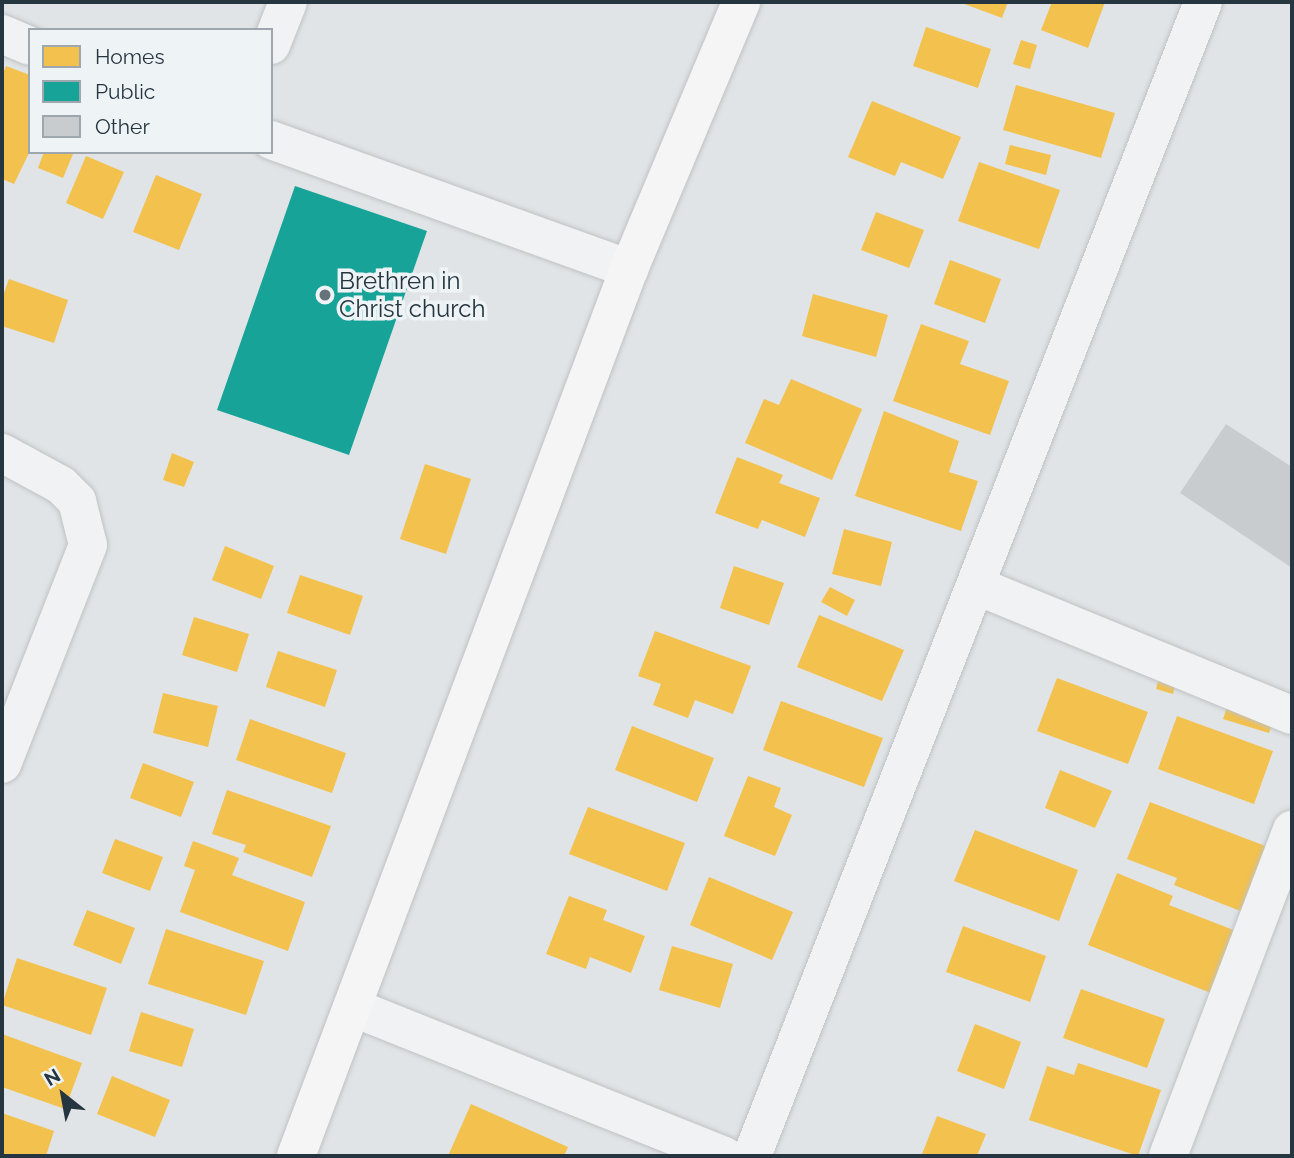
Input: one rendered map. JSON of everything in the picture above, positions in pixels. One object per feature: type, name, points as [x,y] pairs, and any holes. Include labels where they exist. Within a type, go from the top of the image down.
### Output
[{"type":"street","points":[[273,40],[288,2]]},
{"type":"street","points":[[296,1156],[629,269],[741,2]]},
{"type":"street","points":[[752,1156],[1203,2]]},
{"type":"street","points":[[2,34],[28,45]]},
{"type":"street","points":[[273,141],[629,269]]},
{"type":"street","points":[[2,453],[61,485],[77,501],[88,545],[2,764]]},
{"type":"street","points":[[977,586],[1292,715]]},
{"type":"street","points":[[1168,1156],[1292,830]]},
{"type":"street","points":[[352,1007],[724,1156]]},
{"type":"building: Homes","points":[[959,2],[1008,2],[1002,18]]},
{"type":"building: Homes","points":[[1052,2],[1105,2],[1088,48],[1041,30]]},
{"type":"building: Homes","points":[[926,27],[991,49],[978,88],[913,66]]},
{"type":"building: Homes","points":[[1021,40],[1037,45],[1030,69],[1013,64]]},
{"type":"building: Homes","points":[[6,66],[28,74],[29,154],[14,184],[2,179],[2,76]]},
{"type":"building: Homes","points":[[1016,85],[1115,113],[1101,158],[1003,130]]},
{"type":"building: Homes","points":[[872,101],[961,137],[943,179],[901,162],[895,176],[848,157]]},
{"type":"building: Homes","points":[[1010,145],[1051,155],[1046,175],[1005,164]]},
{"type":"building: Homes","points":[[43,154],[73,154],[63,178],[38,168]]},
{"type":"building: Homes","points":[[86,156],[124,172],[103,219],[66,203]]},
{"type":"building: Homes","points":[[979,162],[1060,190],[1039,249],[958,221]]},
{"type":"building: Homes","points":[[156,175],[202,194],[179,250],[133,232]]},
{"type":"building: Homes","points":[[876,212],[924,230],[909,268],[861,250]]},
{"type":"building: Homes","points":[[950,260],[1001,279],[985,323],[934,304]]},
{"type":"building: Homes","points":[[9,279],[68,300],[54,343],[2,326],[2,299]]},
{"type":"building: Homes","points":[[813,294],[888,315],[876,357],[802,336]]},
{"type":"building: Homes","points":[[921,324],[969,341],[960,364],[1009,381],[990,435],[893,401]]},
{"type":"building: Homes","points":[[791,379],[862,409],[832,480],[745,443],[764,399],[779,405]]},
{"type":"building: Homes","points":[[884,411],[959,441],[949,472],[978,481],[961,531],[855,496]]},
{"type":"building: Homes","points":[[172,453],[194,462],[184,487],[163,480]]},
{"type":"building: Homes","points":[[737,457],[783,475],[779,483],[820,498],[805,537],[762,520],[758,529],[715,513]]},
{"type":"building: Homes","points":[[425,464],[471,479],[446,554],[400,539]]},
{"type":"building: Homes","points":[[844,529],[892,542],[881,586],[832,574]]},
{"type":"building: Homes","points":[[225,546],[274,566],[261,599],[212,580]]},
{"type":"building: Homes","points":[[734,566],[784,583],[769,625],[720,608]]},
{"type":"building: Homes","points":[[300,575],[363,596],[350,635],[287,613]]},
{"type":"building: Homes","points":[[830,587],[855,600],[847,616],[821,602]]},
{"type":"building: Homes","points":[[819,615],[904,650],[882,701],[797,667]]},
{"type":"building: Homes","points":[[194,617],[249,634],[237,672],[182,655]]},
{"type":"building: Homes","points":[[655,631],[751,666],[733,714],[695,700],[688,718],[653,705],[661,684],[638,676]]},
{"type":"building: Homes","points":[[278,651],[337,670],[325,707],[266,687]]},
{"type":"building: Homes","points":[[1161,670],[1178,675],[1173,694],[1156,689]]},
{"type":"building: Homes","points":[[1057,678],[1148,712],[1128,764],[1037,731]]},
{"type":"building: Homes","points":[[163,693],[218,706],[208,747],[153,733]]},
{"type":"building: Homes","points":[[1230,699],[1276,714],[1269,733],[1223,719]]},
{"type":"building: Homes","points":[[781,701],[883,738],[864,787],[763,750]]},
{"type":"building: Homes","points":[[1177,716],[1273,751],[1254,804],[1158,769]]},
{"type":"building: Homes","points":[[250,719],[346,753],[332,793],[236,760]]},
{"type":"building: Homes","points":[[632,726],[714,758],[697,802],[615,770]]},
{"type":"building: Homes","points":[[143,763],[194,782],[181,817],[130,798]]},
{"type":"building: Homes","points":[[1060,770],[1112,791],[1095,828],[1045,808]]},
{"type":"building: Homes","points":[[748,776],[781,788],[774,807],[792,815],[775,856],[724,836]]},
{"type":"building: Homes","points":[[227,790],[331,826],[312,877],[243,852],[246,845],[212,834]]},
{"type":"building: Homes","points":[[1150,802],[1268,847],[1243,912],[1174,885],[1177,878],[1127,859]]},
{"type":"building: Homes","points":[[588,807],[685,843],[667,891],[569,854]]},
{"type":"building: Homes","points":[[975,830],[1078,870],[1059,921],[954,881]]},
{"type":"building: Homes","points":[[115,839],[163,857],[150,891],[102,873]]},
{"type":"building: Homes","points":[[193,841],[239,858],[232,875],[305,902],[288,951],[180,912],[195,870],[184,866]]},
{"type":"building: Homes","points":[[1117,873],[1173,896],[1169,905],[1236,931],[1211,993],[1088,945]]},
{"type":"building: Homes","points":[[709,877],[793,912],[772,960],[690,925]]},
{"type":"building: Homes","points":[[569,896],[607,910],[603,920],[645,936],[631,973],[590,957],[586,969],[546,954]]},
{"type":"building: Homes","points":[[87,910],[135,928],[121,964],[73,945]]},
{"type":"building: Homes","points":[[963,926],[1046,956],[1030,1002],[946,972]]},
{"type":"building: Homes","points":[[166,929],[264,961],[246,1015],[148,984]]},
{"type":"building: Homes","points":[[672,946],[733,964],[720,1008],[659,990]]},
{"type":"building: Homes","points":[[17,958],[107,988],[91,1035],[2,1005]]},
{"type":"building: Homes","points":[[1081,989],[1165,1019],[1147,1068],[1063,1038]]},
{"type":"building: Homes","points":[[141,1012],[194,1029],[182,1067],[129,1051]]},
{"type":"building: Homes","points":[[975,1024],[1021,1042],[1004,1089],[957,1071]]},
{"type":"building: Homes","points":[[2,1034],[82,1063],[65,1109],[2,1087]]},
{"type":"building: Homes","points":[[1078,1063],[1161,1090],[1138,1156],[1029,1120],[1047,1066],[1074,1075]]},
{"type":"building: Homes","points":[[112,1076],[170,1100],[155,1137],[97,1114]]},
{"type":"building: Homes","points":[[471,1104],[568,1147],[564,1156],[448,1156]]},
{"type":"building: Homes","points":[[2,1113],[54,1131],[46,1156],[2,1156]]},
{"type":"building: Homes","points":[[937,1116],[986,1134],[977,1156],[922,1154]]},
{"type":"building: Public","points":[[295,186],[427,231],[349,455],[217,410]]},
{"type":"building: Other","points":[[1226,424],[1292,467],[1292,568],[1180,493]]},
{"type":"place","name":"Brethren in Christ church","points":[[325,295]]}]
